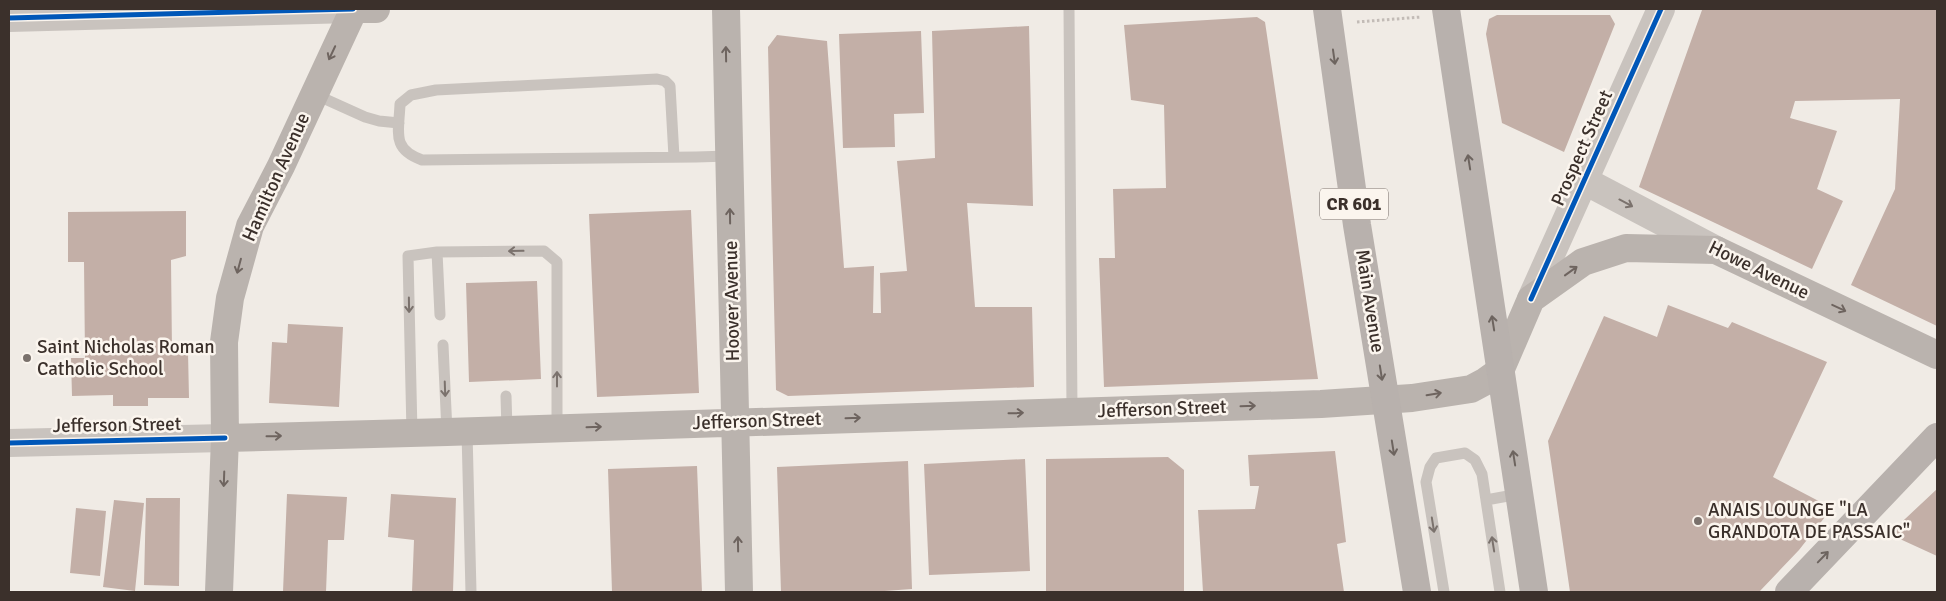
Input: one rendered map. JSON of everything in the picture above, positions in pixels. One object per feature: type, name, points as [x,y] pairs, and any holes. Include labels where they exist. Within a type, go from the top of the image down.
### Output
[{"type":"main road","points":[[354,9],[376,9]]},
{"type":"main road","name":"Hamilton Avenue","points":[[219,592],[225,438],[224,342],[230,298],[250,226],[281,166],[354,9]]},
{"type":"main road","name":"Hoover Avenue","points":[[726,9],[739,592]]},
{"type":"main road","points":[[1435,13],[1500,371],[1534,592]]},
{"type":"main road","name":"Main Avenue","points":[[1338,16],[1357,224],[1386,400],[1416,506],[1410,550],[1417,592]]},
{"type":"main road","points":[[1531,299],[1583,262],[1626,248],[1716,250]]},
{"type":"main road","name":"Howe Avenue","points":[[1716,250],[1937,355]]},
{"type":"main road","name":"Prospect Street","points":[[1500,371],[1531,299]]},
{"type":"main road","name":"Jefferson Street","points":[[225,438],[1311,404],[1412,398],[1471,388],[1486,381],[1500,371]]},
{"type":"main road","points":[[1789,592],[1937,437]]},
{"type":"main road","points":[[1410,550],[1410,592]]},
{"type":"street","points":[[9,18],[354,9]]},
{"type":"street","name":"Prospect Street","points":[[1531,299],[1661,9]]},
{"type":"street","name":"Howe Avenue","points":[[1583,180],[1716,250]]},
{"type":"street","name":"Jefferson Street","points":[[9,443],[225,438]]},
{"type":"lane","points":[[1068,9],[1072,412]]},
{"type":"lane","points":[[674,157],[670,86],[665,81],[657,79],[436,90],[412,95],[400,104],[398,139],[402,150],[410,156],[422,160],[674,157],[729,156]]},
{"type":"lane","points":[[313,94],[366,117],[379,121],[399,123]]},
{"type":"lane","points":[[412,433],[408,256],[437,252],[544,250],[557,262],[557,428]]},
{"type":"lane","points":[[437,252],[440,315]]},
{"type":"lane","points":[[443,345],[457,432],[471,592]]},
{"type":"lane","points":[[506,396],[507,430]]},
{"type":"lane","points":[[1444,592],[1416,506],[1430,467],[1436,458],[1464,453],[1475,460],[1482,474],[1500,592]]},
{"type":"lane","points":[[1486,500],[1519,494]]},
{"type":"path","points":[[1338,16],[1435,13]]},
{"type":"building","points":[[1937,9],[1937,326],[1851,285],[1895,189],[1900,99],[1795,101],[1790,118],[1837,131],[1817,189],[1843,201],[1812,269],[1639,187],[1702,10]]},
{"type":"building","points":[[1497,15],[1610,15],[1615,24],[1564,152],[1502,123],[1486,34],[1489,19]]},
{"type":"building","points":[[1257,17],[1265,22],[1318,379],[1104,387],[1099,258],[1115,258],[1113,189],[1166,188],[1164,105],[1131,100],[1124,25]]},
{"type":"building","points":[[1029,26],[1033,206],[967,203],[975,307],[1032,307],[1034,387],[788,396],[776,390],[768,47],[777,35],[827,41],[844,268],[874,266],[873,313],[881,313],[880,273],[907,271],[897,161],[935,158],[932,31]]},
{"type":"building","points":[[921,31],[924,113],[894,114],[895,147],[843,148],[839,34]]},
{"type":"building","points":[[691,210],[699,393],[597,397],[589,214]]},
{"type":"building","points":[[186,211],[186,256],[171,260],[172,352],[188,352],[189,398],[148,398],[148,406],[113,406],[113,395],[72,396],[71,358],[85,358],[84,262],[68,262],[68,212]]},
{"type":"building","points":[[537,281],[541,379],[469,382],[466,283]]},
{"type":"building","points":[[1668,305],[1728,328],[1732,322],[1827,362],[1773,477],[1832,508],[1799,550],[1759,592],[1570,592],[1548,441],[1604,316],[1657,337]]},
{"type":"building","points":[[288,324],[343,327],[339,407],[269,403],[272,342],[287,343]]},
{"type":"building","points":[[1335,451],[1346,542],[1337,544],[1344,592],[1203,592],[1198,510],[1255,509],[1259,486],[1250,486],[1248,455]]},
{"type":"building","points":[[1168,457],[1184,470],[1184,592],[1046,592],[1046,459]]},
{"type":"building","points":[[1025,459],[1030,571],[929,575],[924,464]]},
{"type":"building","points":[[908,461],[912,589],[871,592],[781,592],[777,467]]},
{"type":"building","points":[[697,466],[702,592],[612,592],[608,469]]},
{"type":"building","points":[[1937,489],[1937,556],[1889,534]]},
{"type":"building","points":[[287,494],[347,497],[344,540],[328,540],[326,592],[283,592]]},
{"type":"building","points":[[391,494],[456,498],[453,592],[412,592],[414,540],[388,537]]},
{"type":"building","points":[[146,498],[180,498],[179,586],[144,585]]},
{"type":"building","points":[[114,500],[144,503],[135,591],[103,587]]},
{"type":"building","points":[[76,508],[106,511],[100,576],[70,573]]},
{"type":"cycle path","points":[[9,18],[353,9]]},
{"type":"cycle path","points":[[1531,299],[1661,9]]},
{"type":"cycle path","points":[[9,443],[225,438]]},
{"type":"place","name":"Saint Nicholas Roman Catholic School","points":[[27,358]]},
{"type":"place","name":"ANAIS LOUNGE \"LA GRANDOTA DE PASSAIC\"","points":[[1698,521]]}]
